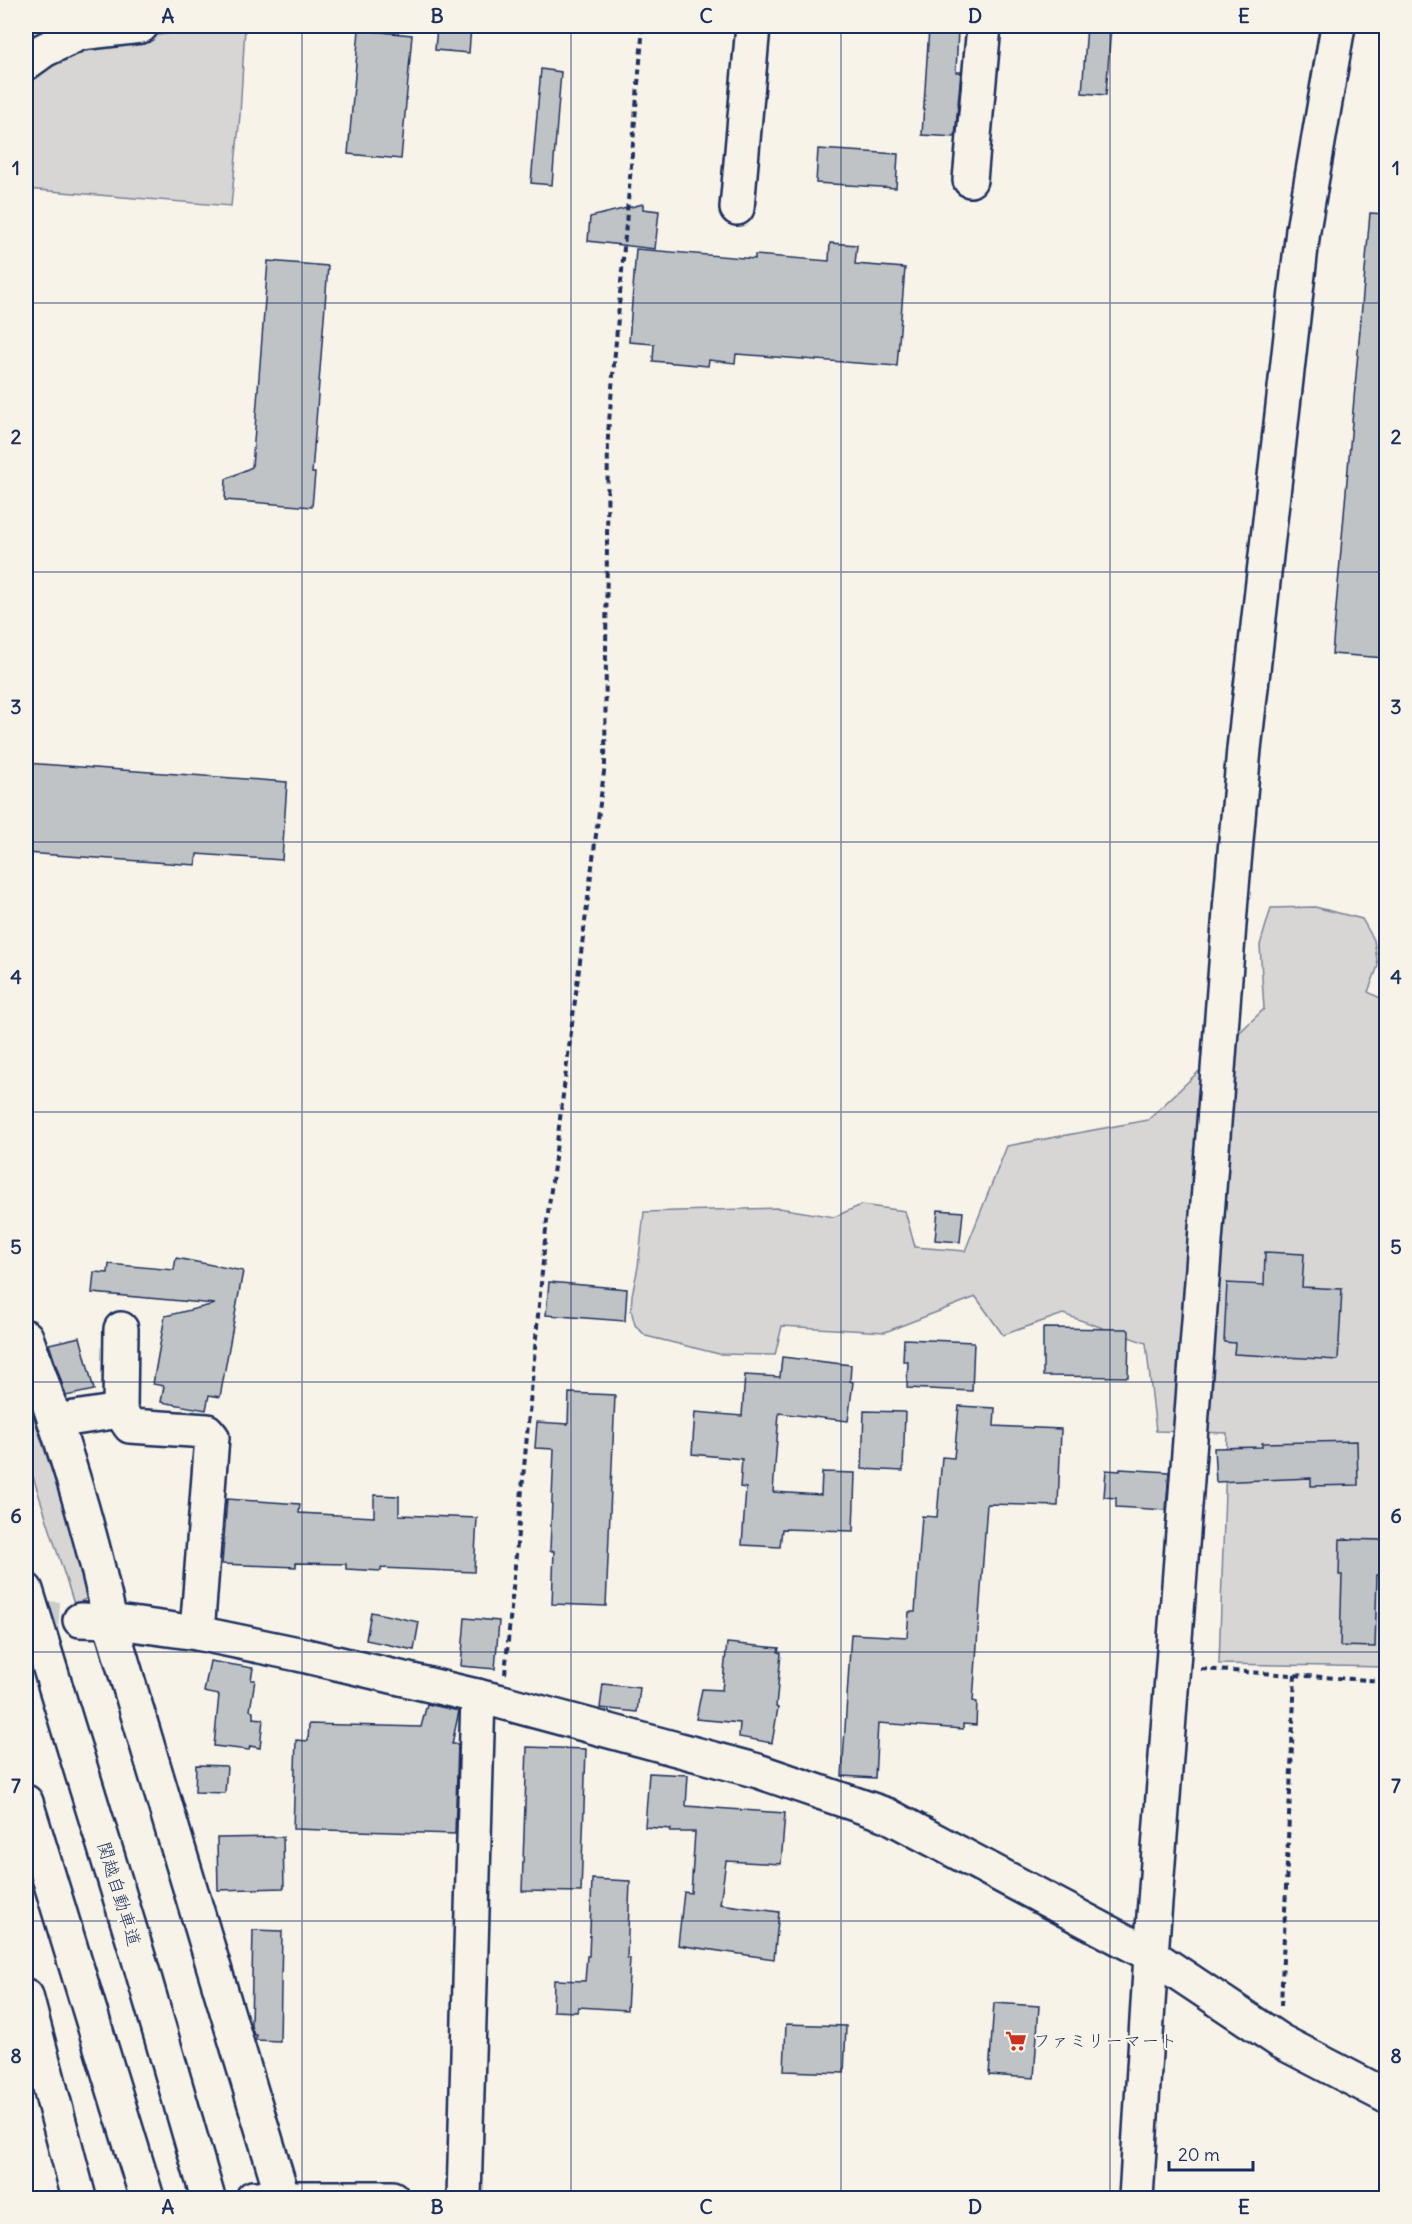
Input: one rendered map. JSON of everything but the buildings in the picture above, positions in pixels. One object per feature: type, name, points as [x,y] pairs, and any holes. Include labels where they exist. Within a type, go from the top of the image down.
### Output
[{"type":"main road","points":[[26,63],[44,50],[80,33],[141,26]]},
{"type":"main road","points":[[738,208],[753,26]]},
{"type":"main road","points":[[970,180],[984,26]]},
{"type":"main road","points":[[1136,2199],[1151,1955],[1244,749],[1303,230],[1338,26]]},
{"type":"main road","points":[[121,1329],[120,1411],[130,1426],[207,1431],[212,1437],[197,1634]]},
{"type":"main road","points":[[26,1337],[55,1421],[98,1563],[95,1620],[273,2198],[392,2199]]},
{"type":"main road","points":[[55,1421],[120,1411]]},
{"type":"main road","name":"関越自動車道","points":[[26,1590],[138,1956],[208,2199]]},
{"type":"main road","points":[[95,1620],[197,1634],[298,1654],[490,1699],[758,1772],[887,1815],[1151,1955],[1280,2041],[1384,2095]]},
{"type":"main road","points":[[464,2199],[490,1699]]},
{"type":"main road","points":[[26,1802],[147,2199]]},
{"type":"main road","points":[[26,1996],[79,2199]]},
{"type":"path","points":[[490,1699],[514,1589],[546,1229],[605,764],[608,434],[643,26]]},
{"type":"path","points":[[1174,1667],[1383,1681],[1386,1679]]},
{"type":"path","points":[[1280,2041],[1294,1674]]},
{"type":"path","points":[[1384,2095],[1386,2015]]},
{"type":"shaded area","points":[[221,26],[245,26],[240,115],[231,206],[26,189],[26,75],[96,44]]},
{"type":"shaded area","points":[[1315,907],[1362,919],[1374,940],[1378,966],[1368,992],[1384,1000],[1386,1006],[1386,1667],[1219,1664],[1227,1433],[1156,1431],[1146,1343],[1063,1314],[1003,1335],[976,1297],[885,1332],[782,1326],[775,1355],[719,1354],[646,1336],[635,1325],[631,1310],[632,1295],[638,1267],[644,1212],[779,1208],[834,1217],[861,1205],[905,1211],[915,1247],[965,1251],[1007,1146],[1148,1120],[1264,1009],[1260,945],[1271,908]]},
{"type":"shaded area","points":[[26,1394],[93,1596],[74,1604],[26,1455]]},
{"type":"tunnel","points":[[26,1616],[80,1620]]},
{"type":"place","name":"ファミリーマート","points":[[1016,2041]]}]
